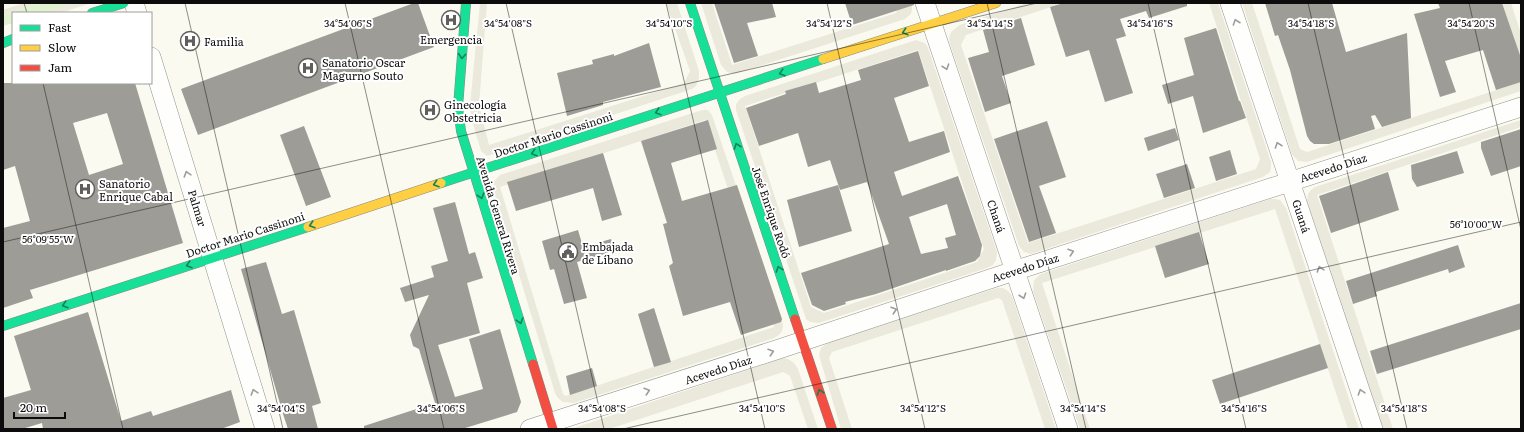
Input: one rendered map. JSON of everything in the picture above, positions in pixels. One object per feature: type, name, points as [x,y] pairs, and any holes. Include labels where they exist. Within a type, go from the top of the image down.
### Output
[{"type":"street","points":[[95,12],[124,3]]},
{"type":"street","name":"Avenida General Rivera","points":[[466,3],[458,107],[461,131],[552,426]]},
{"type":"street","name":"José Enrique Rodó","points":[[690,3],[719,93],[804,341],[832,429]]},
{"type":"street","name":"Chaná","points":[[925,3],[1068,429]]},
{"type":"street","name":"Doctor Mario Cassinoni","points":[[3,326],[996,3]]},
{"type":"street","name":"Guaná","points":[[1230,3],[1373,429]]},
{"type":"street","name":"Palmar","points":[[152,60],[265,429]]},
{"type":"street","name":"Acevedo Díaz","points":[[530,429],[552,426],[1014,270],[1521,107]]},
{"type":"green space","points":[[41,3],[68,4],[62,8],[48,12],[12,12]]},
{"type":"green space","points":[[12,12],[12,23],[3,26],[3,15]]},
{"type":"shaded area","points":[[24,3],[41,3],[3,15],[3,10]]},
{"type":"shaded area","points":[[67,3],[91,3],[64,12],[47,12]]},
{"type":"shaded area","points":[[480,3],[487,3],[479,105],[489,145],[684,83],[690,71],[666,3],[677,3],[699,71],[699,78],[696,86],[692,89],[487,156],[481,151],[471,117],[470,105]]},
{"type":"shaded area","points":[[701,3],[712,3],[732,65],[896,13],[901,3],[912,5],[912,9],[911,14],[905,19],[735,74],[727,72],[721,65]]},
{"type":"shaded area","points":[[1027,3],[1063,3],[966,35],[961,45],[1028,243],[1256,169],[1260,159],[1209,3],[1218,3],[1271,162],[1270,172],[1263,177],[1031,254],[1024,252],[1019,246],[949,38],[951,32],[960,25]]},
{"type":"shaded area","points":[[1242,3],[1252,3],[1300,149],[1307,152],[1521,82],[1521,91],[1307,162],[1298,161],[1292,154]]},
{"type":"shaded area","points":[[1502,3],[1511,3],[1521,34],[1521,58]]},
{"type":"shaded area","points":[[916,40],[925,43],[928,48],[997,252],[996,260],[993,265],[819,323],[810,322],[806,319],[736,110],[736,104],[745,96]],"holes":[[[918,50],[984,249],[977,262],[824,313],[811,307],[745,106]]]},
{"type":"shaded area","points":[[702,110],[708,110],[712,115],[782,321],[782,331],[774,338],[574,403],[563,402],[555,393],[493,189],[494,181],[500,175]],"holes":[[[705,120],[774,327],[566,396],[563,394],[500,187]]]},
{"type":"shaded area","points":[[1521,120],[1521,127],[1317,195],[1393,429],[1381,429],[1307,201],[1308,194],[1315,187]]},
{"type":"shaded area","points":[[1270,199],[1280,200],[1286,208],[1359,429],[1348,429],[1275,209],[1042,283],[1090,429],[1080,429],[1033,291],[1034,281],[1037,277],[1041,274]]},
{"type":"shaded area","points":[[997,288],[1003,288],[1012,296],[1056,429],[1045,429],[1002,300],[998,298],[832,352],[829,358],[852,429],[841,429],[819,355],[821,348],[828,343]]},
{"type":"shaded area","points":[[783,358],[794,363],[798,369],[818,429],[808,429],[790,376],[783,372],[609,429],[571,429]]},
{"type":"building","name":"Sanatorio Oscar Magurno Souto","points":[[414,3],[418,3],[434,47],[198,135],[181,89]]},
{"type":"building","points":[[714,3],[772,3],[776,17],[747,23],[758,56],[734,63]]},
{"type":"building","points":[[845,3],[914,3],[914,5],[852,25]]},
{"type":"building","points":[[1064,3],[1187,3],[1187,6],[1149,18],[1146,11],[1120,19],[1126,36],[1116,39],[1133,93],[1105,102],[1089,50],[1066,57],[1050,7]]},
{"type":"building","points":[[1265,3],[1332,3],[1346,52],[1407,33],[1411,118],[1382,127],[1375,115],[1371,116],[1375,129],[1329,144],[1314,144],[1310,141],[1307,136],[1290,70],[1278,35],[1275,36]]},
{"type":"building","points":[[1438,3],[1502,3],[1521,58],[1521,82],[1496,90],[1483,50],[1445,61],[1456,92],[1440,97],[1414,14],[1440,8]]},
{"type":"building","points":[[1021,18],[1035,65],[1002,76],[1011,103],[985,112],[968,58],[989,52],[983,30]]},
{"type":"building","points":[[1216,28],[1239,101],[1246,118],[1203,133],[1193,96],[1168,104],[1162,85],[1194,75],[1184,38]]},
{"type":"building","points":[[649,43],[661,87],[603,102],[603,105],[567,116],[557,73],[593,64],[592,60],[614,54],[614,56]]},
{"type":"building","points":[[918,51],[929,86],[894,98],[909,142],[944,131],[950,152],[894,172],[902,196],[958,176],[982,245],[980,256],[975,261],[876,294],[845,302],[846,304],[824,311],[812,305],[801,273],[889,244],[867,182],[840,190],[830,160],[808,167],[798,133],[759,146],[746,108],[786,94],[785,91],[816,82],[819,93],[861,80],[858,70]],"holes":[[[947,204],[956,235],[945,238],[948,248],[921,254],[909,217]]]},
{"type":"building","name":"Sanatorio Enrique Cabal","points":[[3,83],[135,84],[183,243],[30,290],[33,298],[3,308],[3,228],[30,221],[15,166],[3,170]],"holes":[[[107,113],[123,164],[89,175],[73,123]]]},
{"type":"building","points":[[708,120],[717,149],[671,163],[682,201],[737,185],[782,319],[781,322],[741,335],[730,302],[683,316],[669,266],[673,263],[663,224],[667,223],[641,141]]},
{"type":"building","points":[[1047,121],[1066,177],[1039,186],[1056,233],[1029,242],[994,139]]},
{"type":"building","points":[[304,126],[331,197],[306,206],[280,135]]},
{"type":"building","points":[[1175,128],[1179,140],[1148,151],[1144,138]]},
{"type":"building","points":[[1521,129],[1521,166],[1491,176],[1481,148],[1481,142]]},
{"type":"building","points":[[1230,150],[1237,174],[1216,181],[1209,157]]},
{"type":"building","points":[[1457,151],[1464,173],[1417,187],[1412,179],[1411,165]]},
{"type":"building","points":[[603,153],[622,215],[602,221],[593,188],[516,211],[507,182]]},
{"type":"building","points":[[1187,164],[1195,188],[1164,198],[1156,174]]},
{"type":"building","points":[[1388,172],[1399,210],[1331,233],[1319,196]]},
{"type":"building","points":[[838,185],[852,231],[799,247],[787,200]]},
{"type":"building","points":[[455,202],[469,254],[475,252],[483,278],[467,283],[480,333],[438,345],[455,397],[483,389],[469,339],[500,329],[521,402],[517,412],[462,429],[364,429],[364,426],[435,403],[419,349],[413,346],[410,335],[429,295],[405,302],[400,288],[434,277],[431,266],[448,261],[433,208]]},
{"type":"building","points":[[578,230],[583,247],[611,239],[615,251],[577,262],[587,298],[564,304],[554,269],[550,270],[542,241]]},
{"type":"building","points":[[1199,232],[1209,264],[1165,278],[1155,246]]},
{"type":"building","points":[[1458,245],[1465,267],[1449,273],[1448,269],[1376,292],[1377,296],[1353,304],[1346,281]]},
{"type":"building","points":[[266,262],[282,314],[294,310],[321,403],[312,406],[318,429],[288,429],[283,414],[241,269]]},
{"type":"building","points":[[1521,303],[1521,329],[1377,374],[1370,351]]},
{"type":"building","points":[[654,308],[671,362],[654,367],[638,314]]},
{"type":"building","points":[[88,312],[121,421],[151,411],[153,416],[231,390],[240,422],[221,429],[43,429],[42,423],[22,429],[3,429],[3,398],[31,390],[14,336]]},
{"type":"building","points":[[1320,344],[1328,368],[1220,404],[1212,380]]},
{"type":"building","points":[[592,368],[597,386],[570,395],[566,376]]},
{"type":"traffic: fast","points":[[95,12],[124,3]]},
{"type":"traffic: fast","points":[[466,3],[458,107],[461,131],[533,364]]},
{"type":"traffic: fast","points":[[690,3],[795,319]]},
{"type":"traffic: fast","points":[[3,43],[12,39]]},
{"type":"traffic: fast","points":[[441,183],[823,59]]},
{"type":"traffic: fast","points":[[3,326],[308,227]]},
{"type":"traffic: slow","points":[[823,59],[996,3]]},
{"type":"traffic: slow","points":[[308,227],[441,183]]},
{"type":"traffic: jam","points":[[795,319],[832,429]]},
{"type":"traffic: jam","points":[[533,364],[553,429]]},
{"type":"place","name":"Emergencia","points":[[451,20]]},
{"type":"place","name":"Familia","points":[[190,41]]},
{"type":"place","name":"Sanatorio Oscar Magurno Souto","points":[[308,68]]},
{"type":"place","name":"Ginecología Obstetricia","points":[[430,110]]},
{"type":"place","name":"Sanatorio Enrique Cabal","points":[[85,189]]},
{"type":"place","name":"Embajada de Líbano","points":[[568,252]]}]
